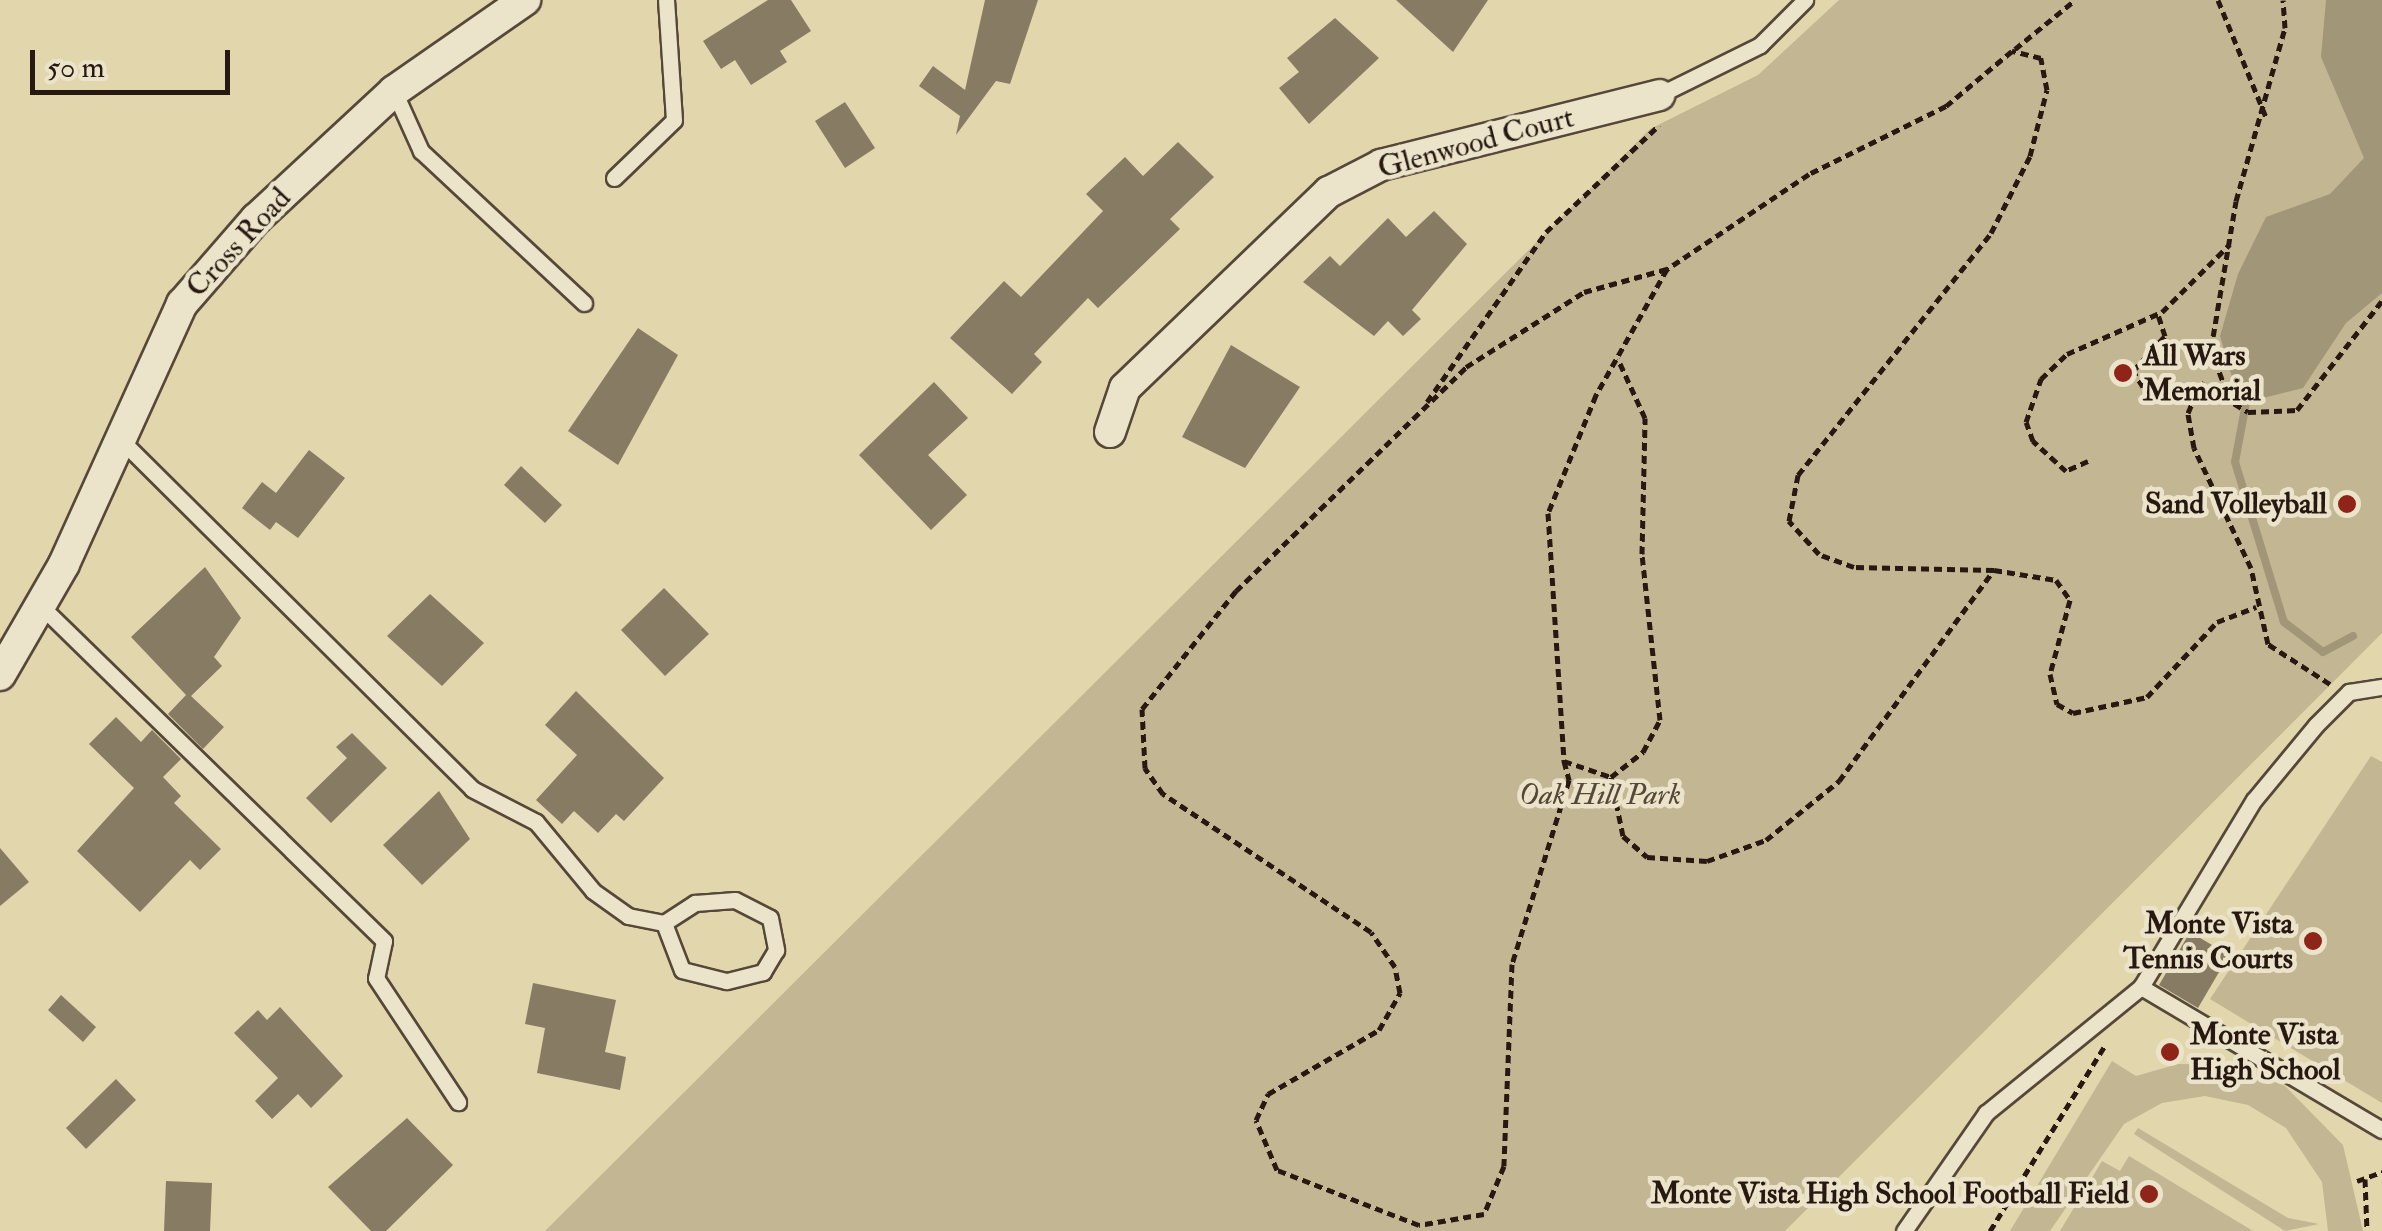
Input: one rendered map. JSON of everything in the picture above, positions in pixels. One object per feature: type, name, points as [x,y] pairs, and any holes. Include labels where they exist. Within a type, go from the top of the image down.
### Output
[{"type":"street","name":"Cross Road","points":[[0,675],[42,606],[182,304],[256,219],[394,91],[489,9],[526,0]]},
{"type":"street","name":"Glenwood Court","points":[[1110,432],[1125,388],[1329,192],[1381,165],[1659,95]]},
{"type":"lane","points":[[614,178],[674,120],[666,0]]},
{"type":"lane","name":"Glenwood Court","points":[[1659,95],[1760,46],[1805,0]]},
{"type":"lane","points":[[394,91],[421,150],[584,302]]},
{"type":"lane","points":[[120,438],[472,788],[536,822],[605,900],[664,923],[682,970],[726,981],[763,972],[776,950],[770,918],[736,900],[695,903],[664,923]]},
{"type":"lane","points":[[42,606],[384,940],[376,978],[458,1102]]},
{"type":"lane","points":[[1904,1231],[1986,1112],[2142,987],[2254,800],[2349,692],[2382,686]]},
{"type":"lane","points":[[2142,987],[2382,1130]]},
{"type":"path","points":[[1667,270],[1618,359],[1548,513],[1564,761],[1569,780],[1512,964],[1504,1166],[1484,1214],[1419,1225],[1277,1170],[1256,1120],[1268,1094],[1379,1030],[1400,993],[1395,967],[1372,932],[1327,899],[1177,806],[1146,768],[1138,735],[1142,710],[1236,592],[1466,366],[1542,314],[1667,270],[1809,174],[1946,106],[2075,0]]},
{"type":"path","points":[[2218,0],[2266,118]]},
{"type":"path","points":[[2233,406],[2211,349],[2230,244],[2266,118],[2283,0]]},
{"type":"path","points":[[2012,51],[2041,58],[2044,74],[2030,156],[1991,233],[1798,474],[1790,521],[1819,554],[1854,567],[1994,570],[2056,580],[2070,600],[2050,674],[2058,704],[2074,713],[2147,697],[2217,622],[2257,607]]},
{"type":"path","points":[[1417,416],[1546,232],[1663,121],[1659,95]]},
{"type":"path","points":[[2088,462],[2066,471],[2033,442],[2026,422],[2035,390],[2055,361],[2158,314],[2230,244]]},
{"type":"path","points":[[2349,692],[2298,671],[2268,644],[2250,568],[2194,448],[2188,413],[2202,383],[2248,412],[2297,410],[2382,301]]},
{"type":"path","points":[[2150,398],[2132,371],[2165,336],[2158,314]]},
{"type":"path","points":[[1611,777],[1643,752],[1660,720],[1642,554],[1645,418],[1618,359]]},
{"type":"path","points":[[1611,777],[1623,836],[1646,857],[1706,861],[1766,840],[1839,781],[1994,570]]},
{"type":"path","points":[[1564,761],[1611,777]]},
{"type":"path","points":[[1990,1231],[2112,1035]]},
{"type":"path","points":[[2367,1231],[2361,1180],[2382,1172]]},
{"type":"green space","name":"Oak Hill Park","points":[[1839,0],[2382,0],[2382,633],[1785,1231],[545,1231],[1650,129],[1758,75]]},
{"type":"green space","name":"Monte Vista Tennis Courts","points":[[2371,756],[2382,762],[2382,1103],[2210,999]]},
{"type":"green space","points":[[2112,1061],[2136,1076],[2178,1064],[2234,1065],[2285,1086],[2343,1145],[2363,1231],[2328,1231],[2322,1182],[2286,1128],[2248,1105],[2205,1096],[2162,1103],[2124,1124],[2050,1231],[2010,1231]]},
{"type":"green space","points":[[2138,1128],[2288,1218],[2319,1224],[2285,1231],[2134,1134]]},
{"type":"green space","name":"Monte Vista High School Football Field","points":[[2129,1156],[2253,1231],[2060,1231],[2102,1161],[2120,1171]]},
{"type":"shaded area","points":[[2326,0],[2382,0],[2382,293],[2346,323],[2303,388],[2263,398],[2235,387],[2220,336],[2238,274],[2266,217],[2330,194],[2364,158],[2321,57]]},
{"type":"building","points":[[768,0],[791,0],[811,31],[780,51],[787,62],[751,85],[735,60],[721,69],[703,41]]},
{"type":"building","points":[[985,0],[1038,0],[1010,84],[996,81],[956,135],[960,116],[919,86],[933,66],[965,90]]},
{"type":"building","points":[[1396,0],[1488,0],[1453,52]]},
{"type":"building","points":[[1335,18],[1379,58],[1309,124],[1279,88],[1299,72],[1287,58]]},
{"type":"building","points":[[845,102],[875,148],[845,168],[815,121]]},
{"type":"building","points":[[1178,142],[1214,177],[1170,219],[1180,229],[1098,308],[1088,298],[1034,354],[1042,362],[1012,394],[950,338],[1004,281],[1021,297],[1103,211],[1086,194],[1125,157],[1143,176]]},
{"type":"building","points":[[1434,211],[1467,244],[1412,310],[1421,319],[1403,336],[1388,321],[1374,336],[1303,282],[1330,256],[1340,266],[1388,218],[1406,237]]},
{"type":"building","points":[[638,328],[678,355],[618,465],[568,431]]},
{"type":"building","points":[[1231,345],[1300,387],[1245,468],[1182,437]]},
{"type":"building","points":[[934,382],[968,418],[928,455],[967,495],[931,530],[859,455]]},
{"type":"building","points":[[309,450],[345,478],[298,538],[276,522],[270,530],[242,508],[262,482],[276,493]]},
{"type":"building","points":[[521,466],[562,505],[545,523],[504,485]]},
{"type":"building","points":[[205,567],[241,618],[214,657],[222,666],[191,696],[224,727],[203,749],[168,714],[186,695],[131,637]]},
{"type":"building","points":[[664,588],[709,634],[665,676],[621,630]]},
{"type":"building","points":[[430,594],[484,643],[442,686],[387,636]]},
{"type":"building","points":[[576,691],[664,778],[624,821],[616,814],[598,833],[574,811],[562,824],[536,800],[577,755],[545,725]]},
{"type":"building","points":[[116,717],[141,742],[152,730],[181,759],[163,777],[181,796],[174,803],[221,849],[200,870],[190,860],[140,912],[77,851],[134,788],[89,744]]},
{"type":"building","points":[[352,733],[387,768],[331,823],[306,798],[347,758],[336,747]]},
{"type":"building","points":[[439,791],[470,839],[422,885],[383,845]]},
{"type":"building","points":[[0,848],[29,882],[0,906]]},
{"type":"building","points":[[2190,932],[2229,955],[2198,1008],[2159,985]]},
{"type":"building","points":[[533,983],[616,1000],[605,1052],[626,1057],[620,1090],[537,1073],[545,1028],[525,1024]]},
{"type":"building","points":[[61,995],[96,1027],[83,1042],[48,1010]]},
{"type":"building","points":[[280,1007],[343,1076],[311,1108],[298,1094],[272,1119],[255,1101],[278,1078],[234,1033],[258,1010],[267,1020]]},
{"type":"building","points":[[116,1079],[136,1100],[86,1149],[66,1128]]},
{"type":"building","points":[[407,1118],[453,1165],[386,1231],[371,1231],[328,1187]]},
{"type":"building","points":[[166,1181],[212,1183],[210,1231],[164,1231]]},
{"type":"waterway","points":[[2248,392],[2235,462],[2284,622],[2323,652],[2353,636]]},
{"type":"place","name":"All Wars Memorial","points":[[2123,373]]},
{"type":"place","name":"Sand Volleyball","points":[[2347,504]]},
{"type":"place","name":"Monte Vista Tennis Courts","points":[[2313,941]]},
{"type":"place","name":"Monte Vista High School","points":[[2170,1052]]},
{"type":"place","name":"Monte Vista High School Football Field","points":[[2149,1194]]}]
